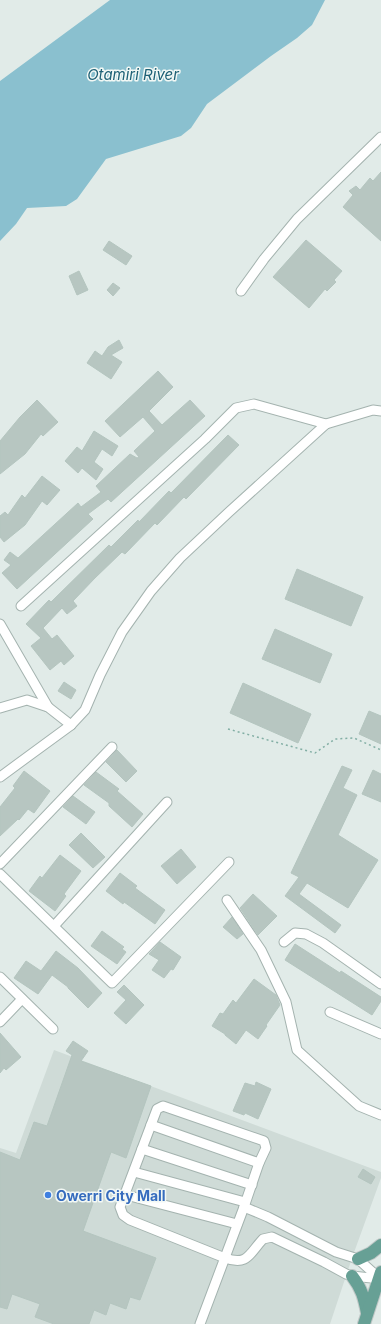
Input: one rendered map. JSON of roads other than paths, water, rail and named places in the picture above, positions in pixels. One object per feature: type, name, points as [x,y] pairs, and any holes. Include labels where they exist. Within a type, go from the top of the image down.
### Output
[{"type":"main road","points":[[358,1259],[371,1253],[381,1245]]},
{"type":"main road","points":[[352,1276],[363,1293],[366,1319]]},
{"type":"main road","points":[[366,1319],[380,1276]]},
{"type":"street","points":[[241,291],[264,259],[297,218],[381,138]]},
{"type":"street","points":[[21,606],[199,445],[236,408],[254,404],[326,424]]},
{"type":"street","points":[[0,777],[71,725],[85,710],[100,675],[122,632],[151,591],[180,558],[228,512],[326,424],[373,410],[381,411]]},
{"type":"street","points":[[0,624],[48,708]]},
{"type":"street","points":[[0,708],[27,700],[48,708],[71,725]]},
{"type":"street","points":[[0,864],[112,747]]},
{"type":"street","points":[[54,926],[167,802]]},
{"type":"street","points":[[0,874],[112,983],[229,862]]},
{"type":"street","points":[[227,900],[261,950],[286,1002],[297,1050],[359,1106],[381,1115]]},
{"type":"street","points":[[284,942],[295,933],[306,934],[323,943],[381,984]]},
{"type":"street","points":[[0,978],[53,1029]]},
{"type":"street","points":[[0,1022],[22,999]]},
{"type":"street","points":[[330,1012],[381,1034]]},
{"type":"street","points":[[200,1324],[224,1258],[252,1185],[259,1163],[266,1148],[264,1141],[163,1106],[157,1109],[126,1195],[120,1207],[123,1215],[130,1220],[224,1258],[234,1261],[242,1261],[250,1255],[263,1239],[272,1237],[352,1276],[380,1276]]},
{"type":"street","points":[[151,1125],[259,1163]]},
{"type":"street","points":[[142,1149],[252,1185]]},
{"type":"street","points":[[134,1172],[245,1204],[336,1252],[358,1259],[380,1276]]},
{"type":"street","points":[[126,1195],[237,1224]]},
{"type":"water","name":"Otamiri River","points":[[110,0],[325,0],[312,25],[297,38],[207,104],[191,128],[181,136],[106,159],[77,199],[66,206],[27,208],[16,224],[0,241],[0,81]]},
{"type":"place","name":"Owerri City Mall","points":[[48,1195]]}]
